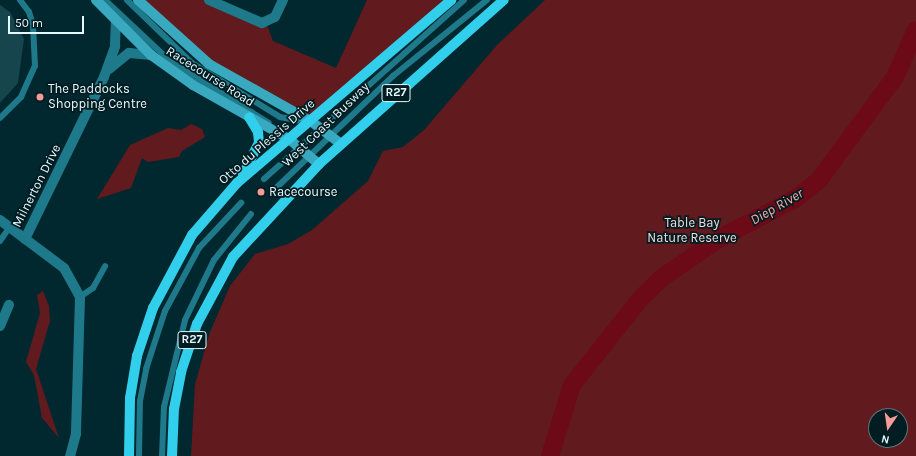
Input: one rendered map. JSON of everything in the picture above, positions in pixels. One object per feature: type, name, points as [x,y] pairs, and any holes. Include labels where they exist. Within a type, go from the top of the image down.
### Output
[{"type":"main road","name":"Racecourse Road","points":[[96,0],[151,56],[289,140],[319,164]]},
{"type":"main road","name":"Racecourse Road","points":[[138,0],[209,64],[312,122],[341,144]]},
{"type":"main road","name":"Otto du Plessis Drive","points":[[128,456],[130,398],[137,356],[153,308],[192,235],[237,183],[312,122],[451,0]]},
{"type":"main road","name":"R27","points":[[172,456],[174,409],[181,372],[197,324],[217,282],[233,257],[319,164],[504,0]]},
{"type":"main road","points":[[237,183],[258,142],[258,132],[249,117]]},
{"type":"street","points":[[208,0],[253,21],[266,22],[275,17],[283,0]]},
{"type":"street","name":"Milnerton Drive","points":[[80,297],[64,268],[25,239],[104,77],[114,46],[116,21]]},
{"type":"street","name":"Milnerton Drive","points":[[104,77],[121,56],[151,56]]},
{"type":"street","points":[[0,220],[25,239]]},
{"type":"street","points":[[70,456],[76,434],[80,297]]},
{"type":"street","points":[[0,326],[9,305]]},
{"type":"lane","points":[[0,118],[21,97],[35,66],[33,25],[29,12],[20,0]]},
{"type":"lane","points":[[105,0],[171,62],[262,118],[289,140]]},
{"type":"lane","points":[[127,0],[173,46],[222,84],[280,117],[312,122]]},
{"type":"lane","name":"West Coast Busway","points":[[264,179],[297,147],[320,129],[464,0]]},
{"type":"lane","name":"West Coast Busway","points":[[274,190],[311,157],[330,136],[393,76],[487,0]]},
{"type":"lane","points":[[139,456],[140,401],[146,369],[165,311],[199,248],[241,203]]},
{"type":"lane","points":[[162,456],[165,399],[185,320],[214,260],[251,214]]},
{"type":"lane","points":[[0,242],[9,228]]},
{"type":"lane","points":[[80,297],[93,288],[105,266]]},
{"type":"green space","points":[[138,0],[209,0],[266,22],[273,41],[336,68],[367,0],[451,0],[312,122],[237,82]]},
{"type":"green space","name":"Table Bay Nature Reserve","points":[[545,0],[916,0],[916,456],[191,456],[195,384],[210,332],[230,286],[255,254],[288,244],[312,230],[368,181],[383,151],[403,147],[424,130],[497,45]]},
{"type":"green space","points":[[191,124],[202,129],[205,137],[182,151],[179,157],[148,162],[142,158],[131,188],[97,199],[130,145],[168,128],[181,130]]},
{"type":"green space","points":[[43,291],[49,306],[50,321],[36,369],[59,438],[42,418],[34,375],[26,362],[40,313],[37,295]]},
{"type":"building","points":[[0,5],[10,12],[24,39],[18,83],[0,103]]},
{"type":"waterway","name":"Diep River","points":[[550,456],[572,385],[641,298],[663,277],[720,238],[795,199],[819,180],[895,77],[916,30]]},
{"type":"place","name":"The Paddocks Shopping Centre","points":[[40,97]]},
{"type":"place","name":"Racecourse","points":[[261,192]]}]
